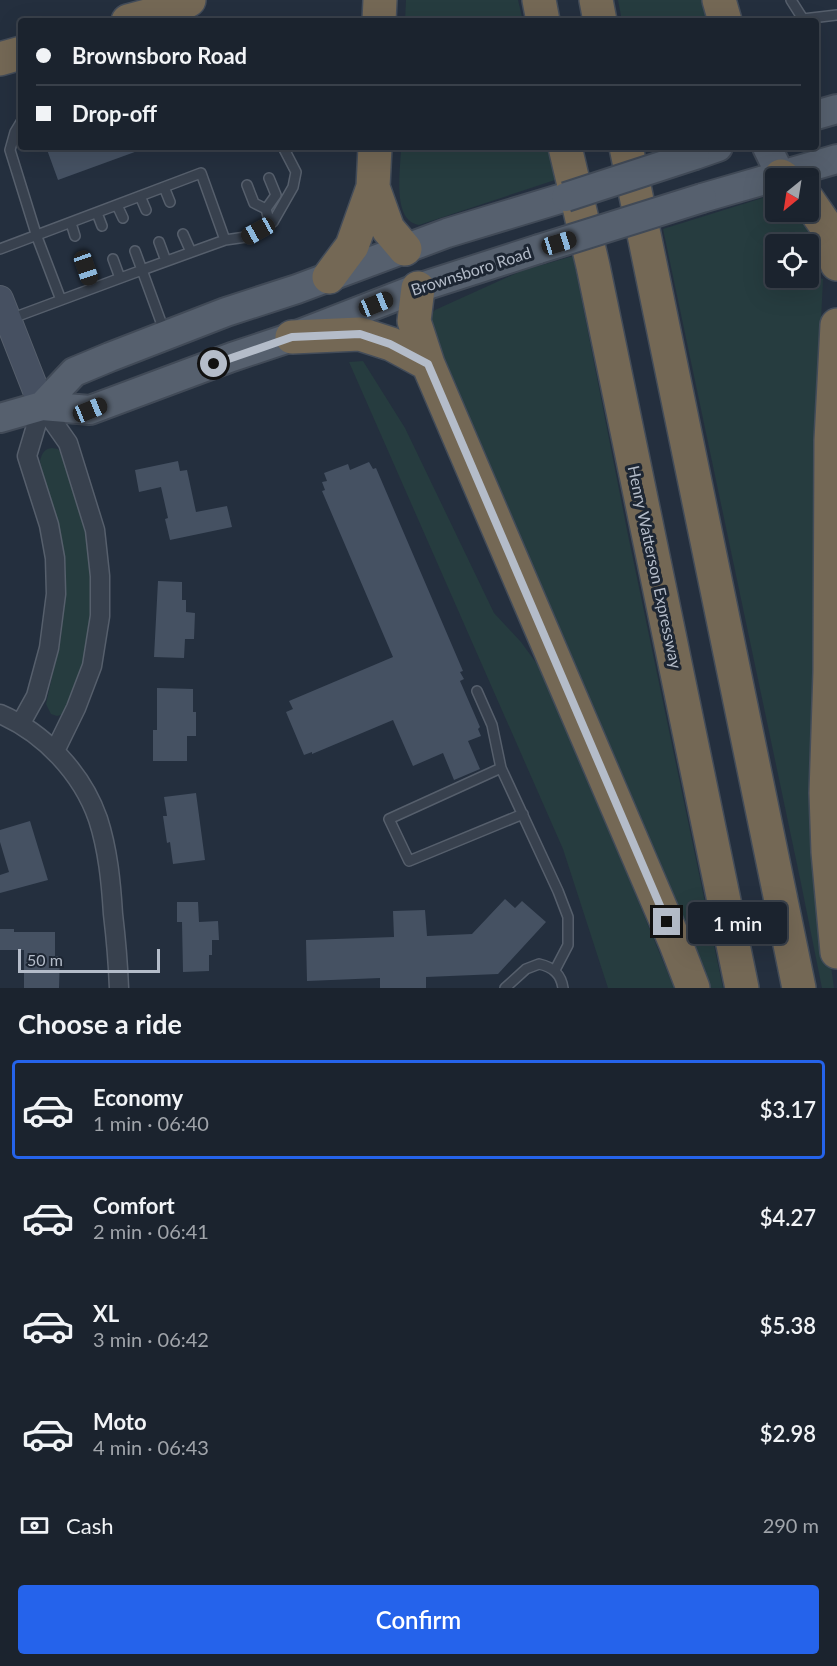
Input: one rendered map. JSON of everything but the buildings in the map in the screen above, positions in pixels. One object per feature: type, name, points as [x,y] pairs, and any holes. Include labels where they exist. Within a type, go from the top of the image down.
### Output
[{"type":"highway","points":[[139,18],[173,9],[189,0]]},
{"type":"highway","points":[[379,18],[380,0]]},
{"type":"highway","points":[[539,0],[542,18]]},
{"type":"highway","points":[[596,0],[599,18]]},
{"type":"highway","points":[[719,0],[724,18]]},
{"type":"highway","points":[[0,59],[18,54]]},
{"type":"highway","points":[[329,277],[352,246],[373,187],[375,150]]},
{"type":"highway","name":"Henry Watterson Expressway","points":[[566,150],[593,267],[742,988]]},
{"type":"highway","points":[[627,150],[799,988]]},
{"type":"highway","points":[[373,187],[388,229],[405,249]]},
{"type":"highway","points":[[819,216],[826,226],[837,264]]},
{"type":"highway","points":[[418,288],[414,321],[428,364],[667,922],[693,988]]},
{"type":"highway","points":[[837,325],[831,440],[830,672],[826,793],[828,852],[837,952]]},
{"type":"highway","points":[[292,337],[360,334],[390,344],[428,364]]},
{"type":"main road","points":[[819,114],[837,109]]},
{"type":"main road","points":[[768,150],[778,168]]},
{"type":"main road","points":[[0,418],[42,406],[74,372],[166,335],[405,249],[706,151]]},
{"type":"main road","name":"Brownsboro Road","points":[[810,168],[837,159]]},
{"type":"main road","name":"Brownsboro Road","points":[[42,406],[90,410],[292,337],[418,288],[702,198],[765,181]]},
{"type":"main road","points":[[405,249],[418,288]]},
{"type":"street","points":[[4,309],[42,406],[68,442],[95,530],[100,576],[100,616],[92,666],[76,708],[55,751]]},
{"type":"street","points":[[21,723],[36,696],[44,668],[56,594],[55,558],[49,525],[27,456],[42,406]]},
{"type":"street","points":[[0,714],[21,723],[55,751],[88,797],[98,819],[110,871],[119,988]]},
{"type":"lane","points":[[791,0],[802,18]]},
{"type":"lane","points":[[812,18],[837,15]]},
{"type":"lane","points":[[18,127],[10,150],[37,237],[61,300]]},
{"type":"lane","points":[[4,309],[61,300],[225,240],[246,237],[270,224],[293,187],[296,172],[285,150]]},
{"type":"lane","points":[[0,249],[37,237],[201,173],[225,240]]},
{"type":"lane","points":[[266,209],[276,195],[269,178]]},
{"type":"lane","points":[[247,185],[254,203],[266,209],[270,224]]},
{"type":"lane","points":[[164,187],[170,202]]},
{"type":"lane","points":[[140,196],[146,210]]},
{"type":"lane","points":[[117,205],[123,218]]},
{"type":"lane","points":[[97,213],[102,226]]},
{"type":"lane","points":[[71,223],[75,236]]},
{"type":"lane","points":[[183,234],[191,252]]},
{"type":"lane","points":[[159,242],[166,261]]},
{"type":"lane","points":[[135,252],[166,335]]},
{"type":"lane","points":[[113,259],[120,278]]},
{"type":"lane","points":[[86,268],[93,288]]},
{"type":"lane","points":[[477,691],[492,725],[501,768],[568,917],[568,945],[555,970]]},
{"type":"lane","points":[[501,768],[389,819],[410,861],[523,814]]},
{"type":"lane","points":[[505,988],[532,966],[539,964],[555,970],[563,988]]},
{"type":"green space","points":[[406,0],[518,0],[522,18],[405,18]]},
{"type":"green space","points":[[618,0],[704,0],[709,18],[621,18]]},
{"type":"green space","points":[[401,150],[549,150],[555,180],[419,225],[410,221],[404,214],[399,180]]},
{"type":"green space","points":[[765,197],[765,222],[806,222],[814,234],[765,234],[765,288],[819,288],[819,255],[822,269],[820,269],[820,278],[823,279],[817,404],[830,959],[834,988],[822,988],[663,229]]},
{"type":"green space","points":[[573,256],[628,535],[723,988],[705,988],[426,320],[435,310],[521,271]]},
{"type":"green space","points":[[363,361],[405,428],[494,613],[521,642],[545,675],[674,988],[608,988],[563,849],[349,362]]},
{"type":"green space","points":[[52,448],[58,449],[62,454],[80,502],[85,520],[92,580],[91,620],[85,658],[64,714],[57,716],[51,714],[46,704],[61,637],[64,603],[63,565],[59,538],[40,461],[44,452]]},
{"type":"route","points":[[214,364],[292,337],[360,334],[390,344],[428,364],[667,922]]}]
